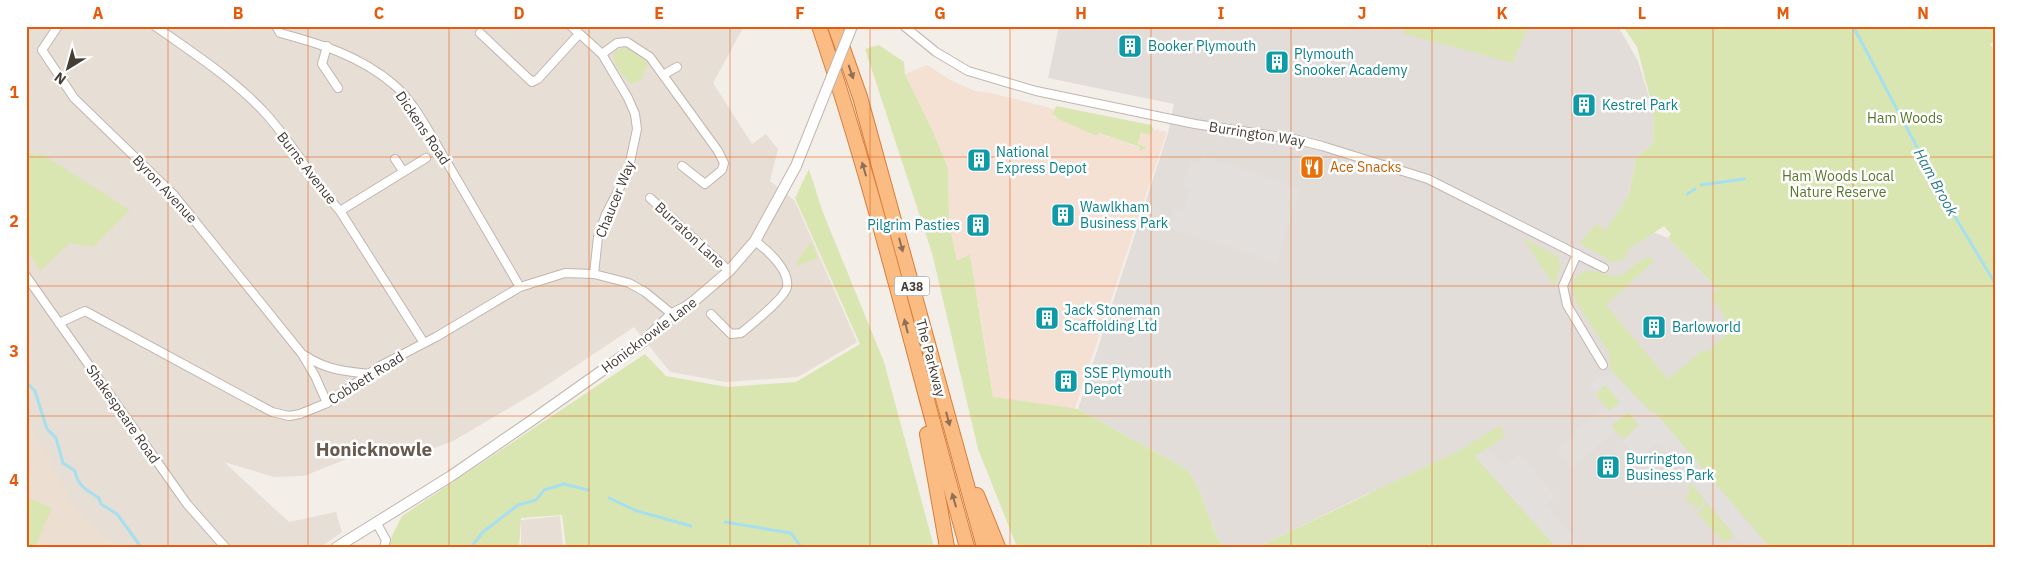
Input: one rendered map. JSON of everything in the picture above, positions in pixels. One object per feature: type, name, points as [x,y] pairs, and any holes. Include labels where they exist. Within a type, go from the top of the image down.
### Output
[{"type":"highway","name":"The Parkway","points":[[819,26],[878,214],[914,357],[967,547]]},
{"type":"highway","name":"The Parkway","points":[[836,26],[860,97],[984,547]]},
{"type":"highway","name":"A38","points":[[914,357],[947,547]]},
{"type":"highway","name":"A38","points":[[953,439],[998,547]]},
{"type":"street","name":"Byron Avenue","points":[[58,26],[42,50],[74,98],[173,194],[302,354],[315,376],[327,403]]},
{"type":"street","name":"Burns Avenue","points":[[155,26],[224,76],[266,114],[340,211],[424,343]]},
{"type":"street","name":"Dickens Road","points":[[276,26],[280,33],[327,46],[347,54],[394,84],[414,109],[520,287]]},
{"type":"street","name":"Chaucer Way","points":[[571,26],[602,54],[628,98],[635,114],[637,129],[628,172],[606,214],[598,237],[594,274]]},
{"type":"street","name":"Honicknowle Lane","points":[[337,547],[451,476],[528,424],[644,341],[672,314],[686,307],[729,271],[755,241],[796,166],[852,26]]},
{"type":"street","name":"Burrington Way","points":[[904,26],[936,52],[968,71],[1036,91],[1195,124],[1313,144],[1428,179],[1604,268]]},
{"type":"street","points":[[480,33],[532,82],[538,79],[579,34]]},
{"type":"street","points":[[602,54],[617,43],[628,42],[650,57],[718,151],[724,163],[722,170],[705,184],[682,166]]},
{"type":"street","points":[[327,46],[322,64],[338,88]]},
{"type":"street","points":[[663,75],[677,67]]},
{"type":"street","points":[[340,211],[426,158]]},
{"type":"street","points":[[395,159],[403,172]]},
{"type":"street","name":"Burraton Lane","points":[[650,198],[729,271]]},
{"type":"street","points":[[711,314],[731,334],[741,333],[782,296],[787,288],[786,280],[776,260],[755,241]]},
{"type":"street","points":[[1577,254],[1563,286],[1567,305],[1603,365]]},
{"type":"street","name":"Cobbett Road","points":[[59,323],[85,311],[272,412],[289,416],[300,414],[327,403],[369,374],[520,287],[565,273],[612,277],[633,285],[672,314]]},
{"type":"street","name":"Shakespeare Road","points":[[26,276],[186,504],[225,547]]},
{"type":"street","name":"Byron Avenue","points":[[302,354],[316,363],[337,371],[369,374]]},
{"type":"street","points":[[376,522],[386,540],[384,547]]},
{"type":"shaded area","points":[[26,26],[744,26],[713,83],[752,144],[766,134],[778,149],[770,181],[795,201],[857,342],[798,377],[726,382],[670,372],[634,327],[538,391],[453,441],[418,454],[354,456],[304,476],[274,477],[224,462],[289,522],[336,512],[342,532],[321,547],[26,547]]},
{"type":"shaded area","points":[[1059,26],[1618,26],[1638,61],[1654,113],[1653,143],[1636,158],[1629,195],[1613,220],[1629,249],[1653,232],[1668,238],[1713,284],[1729,310],[1782,547],[1544,547],[1369,493],[1258,547],[1223,547],[1215,533],[1199,489],[1188,470],[1078,409],[1168,133],[1174,104],[1048,78]]},
{"type":"shaded area","points":[[927,65],[952,81],[975,91],[991,93],[1054,109],[1054,117],[1098,136],[1098,133],[1141,148],[1140,150],[1147,147],[1138,144],[1141,133],[1151,135],[1153,129],[1167,132],[1070,423],[993,397],[970,254],[957,262],[949,223],[948,168],[905,74]]},
{"type":"shaded area","points":[[1203,156],[1300,188],[1276,263],[1167,227],[1174,208],[1183,210],[1190,188],[1183,185],[1191,161],[1200,163]]},
{"type":"shaded area","points":[[1614,374],[1652,413],[1654,411],[1765,542],[1773,547],[1744,547],[1658,443],[1638,459],[1622,441],[1639,425],[1628,412],[1611,426],[1614,432],[1572,468],[1557,450],[1575,435],[1573,431],[1601,408],[1610,411],[1620,402],[1605,385],[1595,394],[1588,386],[1599,378]]},
{"type":"shaded area","points":[[26,413],[70,500],[106,539],[119,547],[26,547]]},
{"type":"shaded area","points":[[1488,449],[1504,466],[1520,454],[1555,496],[1546,505],[1582,547],[1556,547],[1475,456]]},
{"type":"shaded area","points":[[560,516],[563,547],[521,547],[521,520]]},
{"type":"green space","points":[[1402,26],[1528,26],[1513,63],[1404,34]]},
{"type":"green space","name":"Ham Woods","points":[[1623,26],[1995,26],[1995,41],[1990,44],[1995,51],[1995,547],[1762,547],[1765,542],[1654,412],[1652,413],[1614,374],[1610,365],[1609,353],[1575,300],[1574,281],[1576,277],[1584,272],[1594,271],[1617,276],[1625,273],[1643,259],[1651,258],[1654,261],[1606,305],[1668,379],[1703,350],[1707,352],[1730,331],[1721,310],[1711,296],[1717,291],[1713,284],[1668,238],[1671,234],[1664,226],[1629,249],[1624,259],[1613,262],[1608,261],[1608,259],[1579,243],[1596,224],[1606,230],[1629,195],[1636,158],[1653,143],[1654,113],[1637,47]]},
{"type":"green space","points":[[879,45],[904,62],[905,74],[948,168],[949,223],[957,261],[970,254],[993,397],[1078,409],[1188,470],[1199,489],[1215,533],[1223,547],[1017,547],[978,449],[932,253],[865,49]]},
{"type":"green space","points":[[623,48],[631,50],[648,63],[641,80],[632,84],[614,60],[615,51]]},
{"type":"green space","points":[[1056,106],[1151,125],[1153,129],[1151,135],[1141,133],[1138,144],[1147,147],[1139,151],[1140,147],[1099,133],[1097,136],[1058,119],[1053,114]]},
{"type":"green space","points":[[26,151],[38,156],[40,153],[130,210],[93,247],[70,243],[40,271],[26,248]]},
{"type":"green space","points":[[809,169],[822,210],[884,362],[934,547],[566,547],[562,515],[521,518],[519,547],[389,547],[402,516],[645,354],[666,376],[727,387],[796,382],[860,344],[795,198]]},
{"type":"green space","points":[[1523,238],[1557,256],[1561,266],[1554,286]]},
{"type":"green space","points":[[811,241],[818,258],[798,266],[796,263]]},
{"type":"green space","points":[[1605,385],[1620,402],[1609,411],[1595,394]]},
{"type":"green space","points":[[1628,412],[1639,424],[1625,438],[1622,438],[1611,426]]},
{"type":"green space","points":[[1501,425],[1504,437],[1475,457],[1556,547],[1258,547],[1462,449]]},
{"type":"green space","points":[[1691,483],[1706,501],[1696,510],[1693,507],[1696,505],[1695,503],[1691,505],[1685,497],[1691,491],[1688,486]]},
{"type":"green space","points":[[26,497],[52,508],[35,547],[26,547]]},
{"type":"green space","points":[[1708,503],[1734,535],[1724,543],[1697,513]]},
{"type":"waterway","name":"Ham Brook","points":[[1853,26],[1946,202],[1995,283]]},
{"type":"waterway","points":[[1701,185],[1744,179]]},
{"type":"waterway","points":[[1687,194],[1695,189]]},
{"type":"waterway","points":[[26,382],[35,391],[47,429],[56,438],[63,463],[75,471],[78,481],[99,498],[101,504],[117,514],[141,547]]},
{"type":"waterway","points":[[471,547],[483,532],[518,505],[536,500],[544,490],[564,484],[588,490]]},
{"type":"waterway","points":[[609,498],[637,511],[691,526]]},
{"type":"waterway","points":[[725,522],[791,533],[801,547]]},
{"type":"place","name":"Booker Plymouth","points":[[1130,46]]},
{"type":"place","name":"Plymouth Snooker Academy","points":[[1277,62]]},
{"type":"place","name":"Kestrel Park","points":[[1584,105]]},
{"type":"place","name":"National Express Depot","points":[[979,160]]},
{"type":"place","name":"Ace Snacks","points":[[1312,167]]},
{"type":"place","name":"Wawlkham Business Park","points":[[1063,215]]},
{"type":"place","name":"Pilgrim Pasties","points":[[978,225]]},
{"type":"place","name":"Jack Stoneman Scaffolding Ltd","points":[[1047,318]]},
{"type":"place","name":"Barloworld","points":[[1654,327]]},
{"type":"place","name":"SSE Plymouth Depot","points":[[1066,381]]},
{"type":"place","name":"Burrington Business Park","points":[[1608,467]]},
{"type":"district","name":"Honicknowle","points":[[374,449]]},
{"type":"park label","name":"Ham Woods Local Nature Reserve","points":[[1838,184]]}]
